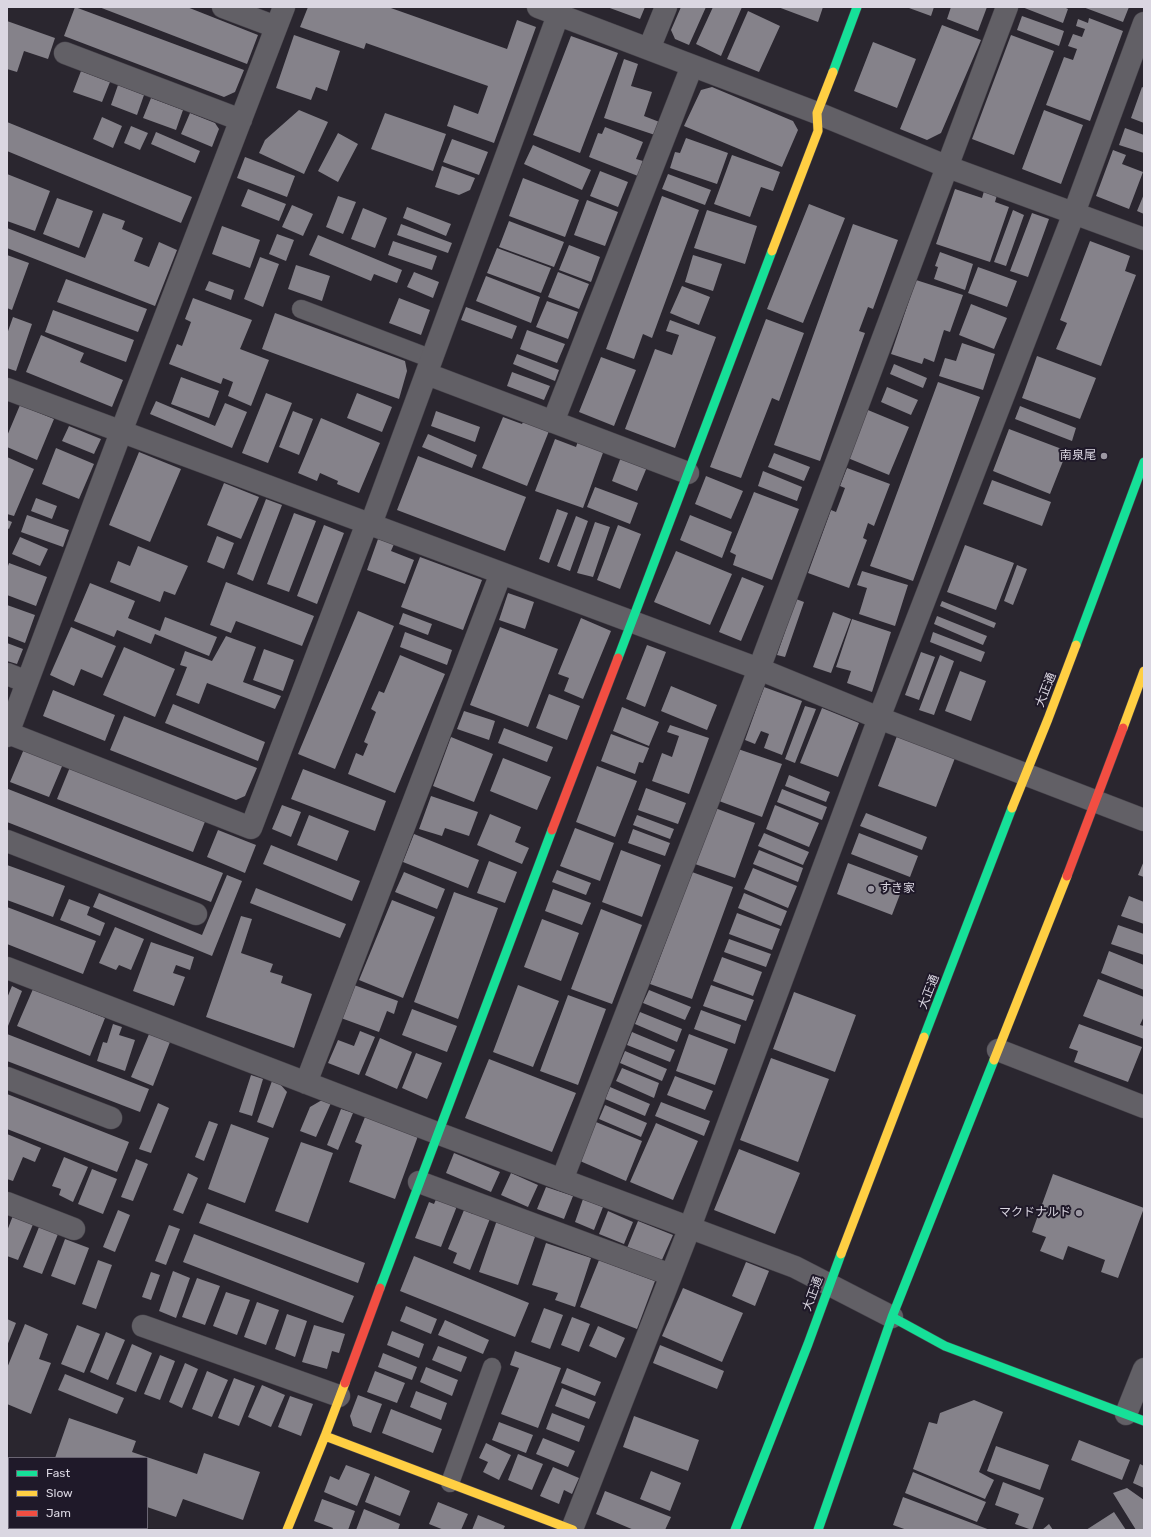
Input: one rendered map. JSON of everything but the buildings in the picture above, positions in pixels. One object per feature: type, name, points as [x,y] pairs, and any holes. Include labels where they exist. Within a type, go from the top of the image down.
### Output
[{"type":"street","points":[[223,7],[276,27]]},
{"type":"street","points":[[284,7],[121,432],[8,734],[251,828],[429,367],[560,11]]},
{"type":"street","points":[[538,7],[560,11],[649,49],[817,113],[948,167],[1074,212],[1144,239]]},
{"type":"street","points":[[649,49],[666,7]]},
{"type":"street","points":[[287,1530],[325,1436],[437,1133],[818,131],[817,113],[857,7]]},
{"type":"street","points":[[562,1180],[759,669],[1007,7]]},
{"type":"street","points":[[325,1436],[450,1483],[541,1524],[572,1530],[690,1227],[879,718],[1074,212],[1144,23]]},
{"type":"street","points":[[65,53],[241,120]]},
{"type":"street","points":[[553,422],[692,66]]},
{"type":"street","points":[[429,367],[553,422],[688,473]]},
{"type":"street","points":[[7,390],[759,669],[879,718],[1144,820]]},
{"type":"street","name":"大正通","points":[[735,1530],[805,1351],[1025,774],[1048,719],[1144,462]]},
{"type":"street","points":[[306,1083],[501,573]]},
{"type":"street","points":[[818,1530],[892,1317],[1096,802],[1144,671]]},
{"type":"street","points":[[7,674],[27,682]]},
{"type":"street","points":[[7,841],[196,914]]},
{"type":"street","points":[[7,968],[437,1133],[795,1267],[945,1346],[1135,1418],[1144,1369]]},
{"type":"street","points":[[998,1050],[1144,1107]]},
{"type":"street","points":[[7,1078],[111,1118]]},
{"type":"street","points":[[419,1182],[671,1275]]},
{"type":"street","points":[[7,1203],[74,1229]]},
{"type":"street","points":[[143,1326],[339,1396]]},
{"type":"lane","points":[[301,309],[429,367]]},
{"type":"lane","points":[[450,1483],[492,1367]]},
{"type":"traffic: fast","points":[[833,72],[857,7]]},
{"type":"traffic: fast","points":[[618,658],[772,251]]},
{"type":"traffic: fast","points":[[1076,645],[1144,462]]},
{"type":"traffic: fast","points":[[924,1037],[1012,808]]},
{"type":"traffic: fast","points":[[380,1288],[552,830]]},
{"type":"traffic: fast","points":[[818,1530],[892,1317],[994,1060]]},
{"type":"traffic: fast","points":[[735,1530],[808,1344],[841,1254]]},
{"type":"traffic: fast","points":[[892,1317],[945,1346],[1144,1421]]},
{"type":"traffic: slow","points":[[772,251],[818,131],[817,113],[833,72]]},
{"type":"traffic: slow","points":[[1012,808],[1076,645]]},
{"type":"traffic: slow","points":[[1123,728],[1144,671]]},
{"type":"traffic: slow","points":[[994,1060],[1067,876]]},
{"type":"traffic: slow","points":[[841,1254],[924,1037]]},
{"type":"traffic: slow","points":[[287,1530],[345,1383]]},
{"type":"traffic: slow","points":[[325,1436],[573,1530]]},
{"type":"traffic: jam","points":[[552,830],[618,658]]},
{"type":"traffic: jam","points":[[1067,876],[1123,728]]},
{"type":"traffic: jam","points":[[345,1383],[380,1288]]},
{"type":"place","name":"南泉尾","points":[[1104,456]]},
{"type":"place","name":"すき家","points":[[871,889]]},
{"type":"place","name":"マクドナルド","points":[[1079,1213]]}]
